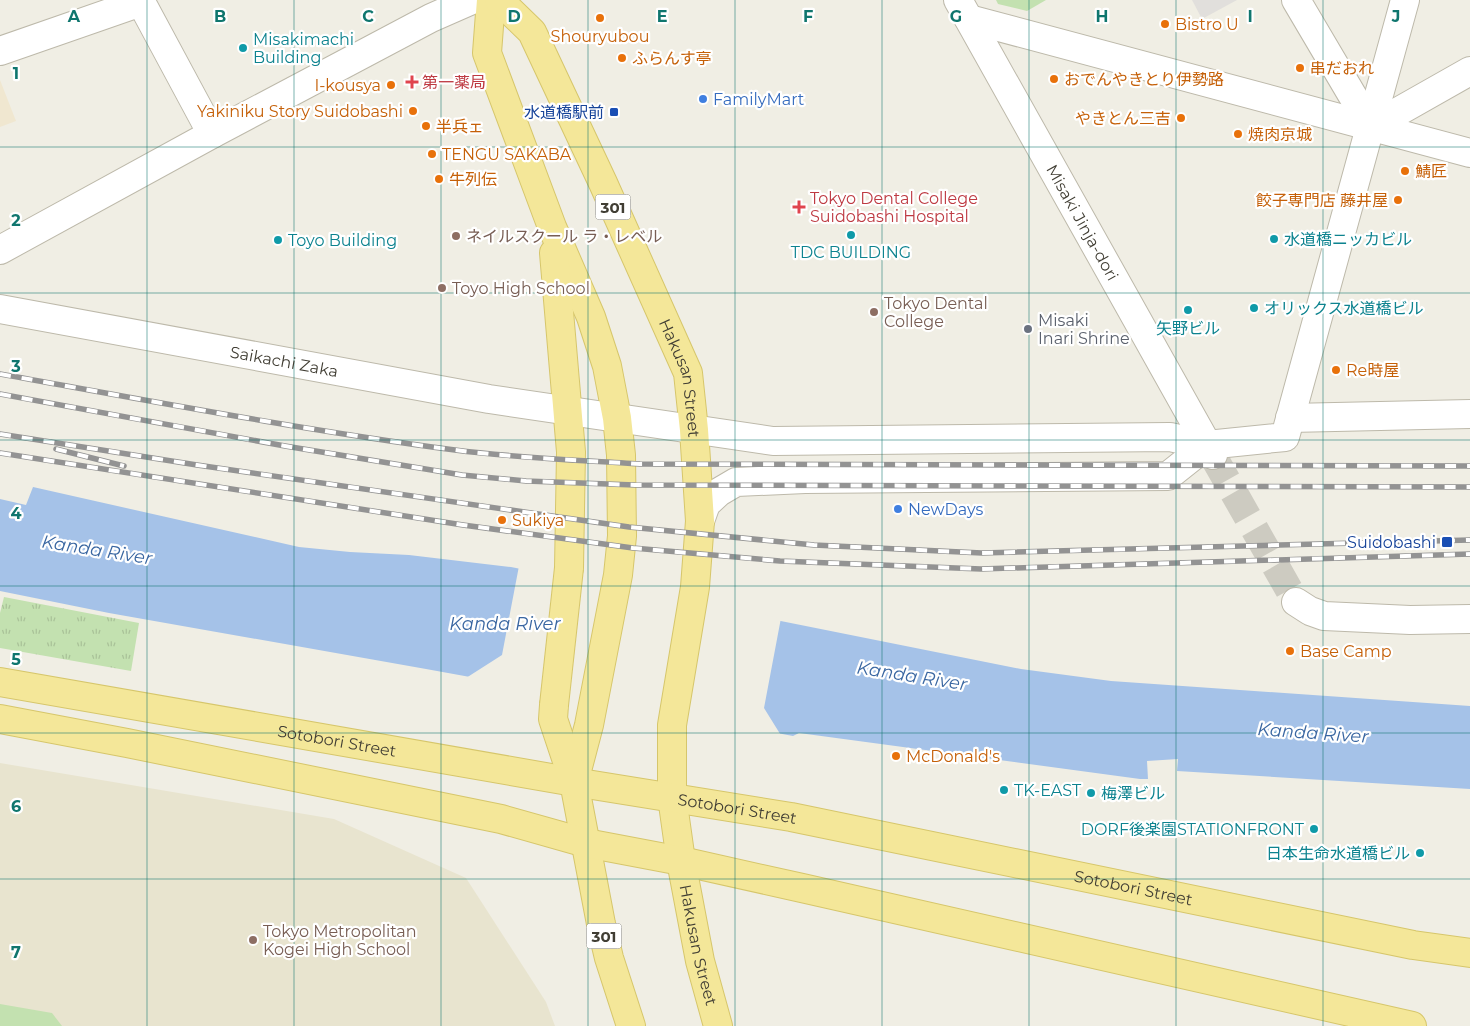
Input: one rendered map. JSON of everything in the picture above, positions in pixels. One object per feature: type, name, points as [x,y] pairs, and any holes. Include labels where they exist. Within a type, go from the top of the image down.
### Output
[{"type":"main road","name":"301","points":[[491,0],[487,52],[552,227],[591,316],[607,366],[617,418],[622,536],[618,575],[592,712],[574,782],[601,924],[609,958],[631,1026]]},
{"type":"main road","name":"Hakusan Street","points":[[499,0],[532,32],[688,373],[700,521],[695,588],[672,725],[672,797]]},
{"type":"main road","points":[[552,227],[571,452],[569,568],[553,719],[574,782]]},
{"type":"main road","name":"Sotobori Street","points":[[0,682],[574,782],[791,816],[1412,945],[1470,953]]},
{"type":"main road","points":[[0,719],[127,743],[501,820],[586,843],[681,862],[1412,1026]]},
{"type":"main road","name":"301","points":[[672,797],[681,862]]},
{"type":"main road","name":"Hakusan Street","points":[[681,862],[700,962],[718,1026]]},
{"type":"street","points":[[0,250],[212,134],[431,18],[472,0]]},
{"type":"street","points":[[1296,0],[1371,127]]},
{"type":"street","points":[[700,521],[706,504],[719,492],[736,482],[772,479],[1168,476],[1210,451],[1285,437],[1405,0]]},
{"type":"street","points":[[0,51],[140,1],[212,134]]},
{"type":"street","points":[[964,9],[1371,127],[1470,153]]},
{"type":"street","name":"Misaki Jinja-dori","points":[[964,9],[1210,451]]},
{"type":"street","points":[[1371,127],[1470,71]]},
{"type":"street","name":"Saikachi Zaka","points":[[0,309],[470,395],[772,441],[1170,437],[1210,451]]},
{"type":"street","points":[[1290,418],[1470,414]]},
{"type":"street","points":[[804,441],[805,479]]},
{"type":"street","points":[[1296,602],[1310,611],[1324,616],[1410,620],[1470,619]]},
{"type":"shaded area","points":[[1192,0],[1237,0],[1202,19]]},
{"type":"shaded area","points":[[0,80],[16,121],[0,127]]},
{"type":"shaded area","name":"Tokyo Metropolitan Kogei High School","points":[[0,763],[334,819],[466,878],[546,1002],[555,1026],[0,1026]]},
{"type":"green space","points":[[996,0],[1046,0],[1027,11],[998,4]]},
{"type":"green space","points":[[4,597],[139,623],[131,671],[0,648],[0,613]]},
{"type":"green space","points":[[0,1004],[52,1013],[62,1026],[0,1026]]},
{"type":"water","name":"Kanda River","points":[[33,487],[299,547],[409,555],[511,567],[1021,669],[1111,681],[1470,706],[1470,789],[1177,771],[1178,759],[1147,761],[1148,779],[1140,779],[799,733],[793,736],[109,613],[0,591],[0,499],[26,505]]},
{"type":"pier","points":[[519,566],[781,618],[764,708],[782,737],[466,678],[502,655]]},
{"type":"tunnel","points":[[1213,456],[1296,602]]},
{"type":"railway","points":[[0,374],[227,415],[455,450],[501,455],[640,464],[1470,466]]},
{"type":"railway","points":[[0,394],[285,446],[462,475],[526,481],[635,485],[1470,487]]},
{"type":"railway","points":[[0,434],[197,465],[629,527],[814,545],[982,553],[1470,540]]},
{"type":"railway","points":[[56,449],[124,466]]},
{"type":"railway","points":[[0,453],[463,525],[633,548],[780,561],[981,569],[1470,554]]},
{"type":"place","name":"Shouryubou","points":[[600,18]]},
{"type":"place","name":"Bistro U","points":[[1165,24]]},
{"type":"place","name":"Misakimachi Building","points":[[243,48]]},
{"type":"place","name":"ふらんす亭","points":[[622,58]]},
{"type":"place","name":"串だおれ","points":[[1300,68]]},
{"type":"place","name":"おでんやきとり伊勢路","points":[[1054,79]]},
{"type":"place","name":"第一薬局","points":[[412,82]]},
{"type":"place","name":"I-kousya","points":[[391,85]]},
{"type":"place","name":"FamilyMart","points":[[703,99]]},
{"type":"place","name":"Yakiniku Story Suidobashi","points":[[413,111]]},
{"type":"place","name":"水道橋駅前","points":[[614,112]]},
{"type":"place","name":"やきとん三吉","points":[[1181,118]]},
{"type":"place","name":"半兵ェ","points":[[426,126]]},
{"type":"place","name":"焼肉京城","points":[[1238,134]]},
{"type":"place","name":"TENGU SAKABA","points":[[432,154]]},
{"type":"place","name":"鯖匠","points":[[1405,171]]},
{"type":"place","name":"牛列伝","points":[[439,179]]},
{"type":"place","name":"餃子専門店 藤井屋","points":[[1398,200]]},
{"type":"place","name":"Tokyo Dental College Suidobashi Hospital","points":[[799,207]]},
{"type":"place","name":"TDC BUILDING","points":[[851,235]]},
{"type":"place","name":"ネイルスクール ラ・レベル","points":[[456,236]]},
{"type":"place","name":"水道橋ニッカビル","points":[[1274,239]]},
{"type":"place","name":"Toyo Building","points":[[278,240]]},
{"type":"place","name":"Toyo High School","points":[[442,288]]},
{"type":"place","name":"オリックス水道橋ビル","points":[[1254,308]]},
{"type":"place","name":"矢野ビル","points":[[1188,310]]},
{"type":"place","name":"Tokyo Dental College","points":[[874,312]]},
{"type":"place","name":"Misaki Inari Shrine","points":[[1028,329]]},
{"type":"place","name":"Re時屋","points":[[1336,370]]},
{"type":"place","name":"NewDays","points":[[898,509]]},
{"type":"place","name":"Sukiya","points":[[502,520]]},
{"type":"place","name":"Suidobashi","points":[[1447,542]]},
{"type":"place","name":"Base Camp","points":[[1290,651]]},
{"type":"place","name":"McDonald's","points":[[896,756]]},
{"type":"place","name":"TK-EAST","points":[[1004,790]]},
{"type":"place","name":"梅澤ビル","points":[[1091,793]]},
{"type":"place","name":"DORF後楽園STATIONFRONT","points":[[1314,829]]},
{"type":"place","name":"日本生命水道橋ビル","points":[[1420,853]]},
{"type":"place","name":"Tokyo Metropolitan Kogei High School","points":[[253,940]]}]
